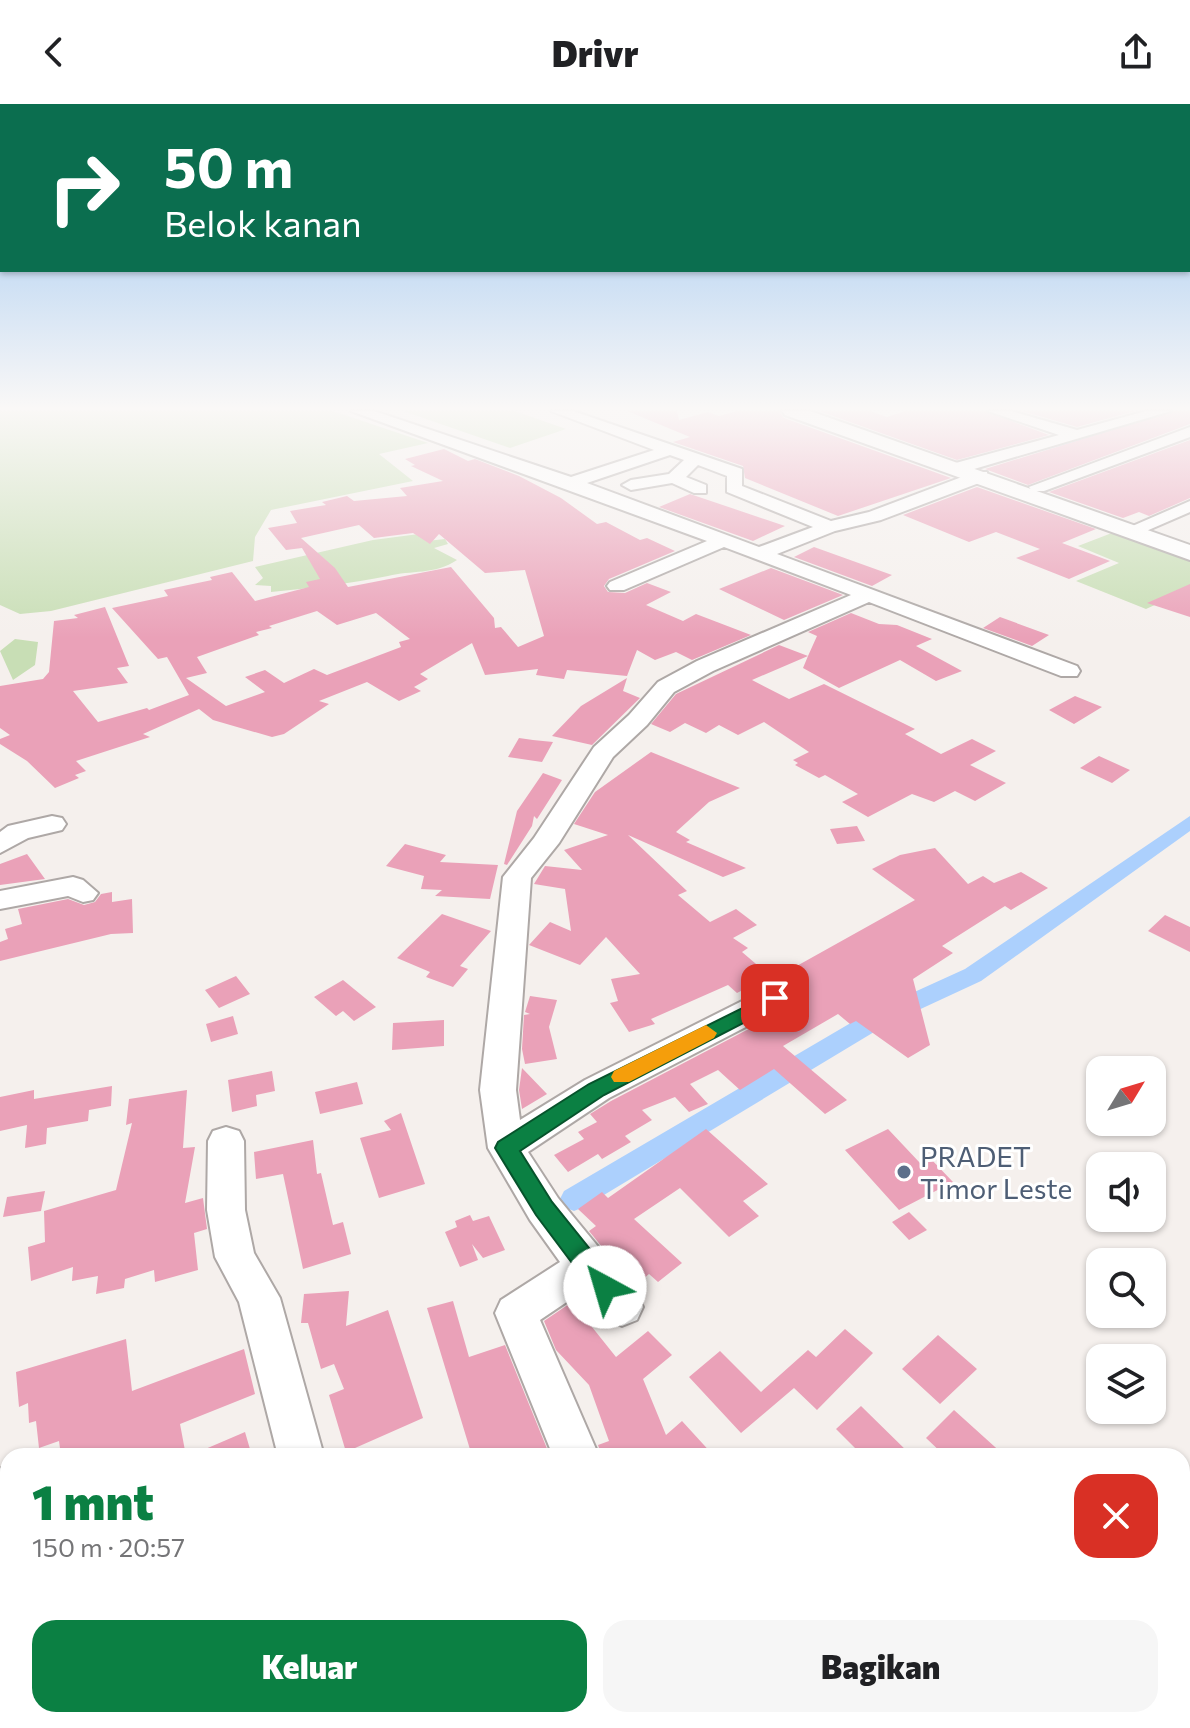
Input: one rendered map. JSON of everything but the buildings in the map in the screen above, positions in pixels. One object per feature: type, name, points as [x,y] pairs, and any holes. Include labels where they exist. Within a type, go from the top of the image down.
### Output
[{"type":"main road","points":[[1019,487],[1138,528],[1190,541]]},
{"type":"main road","points":[[1038,487],[1190,553]]},
{"type":"street","points":[[581,487],[1069,671]]},
{"type":"street","points":[[695,487],[700,489]]},
{"type":"street","points":[[733,487],[829,527]]},
{"type":"street","points":[[758,554],[829,527],[875,516],[936,487]]},
{"type":"street","points":[[1138,528],[1190,506]]},
{"type":"street","points":[[617,586],[722,541]]},
{"type":"street","points":[[622,1307],[544,1209],[506,1148],[498,1090],[517,877],[523,865],[545,843],[603,752],[638,720],[666,687],[705,666],[869,595]]},
{"type":"street","points":[[0,823],[13,829],[0,844]]},
{"type":"street","points":[[0,844],[18,832],[52,824]]},
{"type":"street","points":[[0,900],[73,886],[83,893]]},
{"type":"street","points":[[506,1148],[597,1089],[775,998]]},
{"type":"street","points":[[226,1141],[226,1210],[235,1257],[259,1298],[299,1448]]},
{"type":"street","points":[[573,1448],[516,1313],[587,1266]]},
{"type":"green space","points":[[0,487],[385,487],[271,510],[255,537],[253,561],[51,611],[20,614],[0,605]]},
{"type":"green space","points":[[1117,531],[1190,558],[1190,589],[1146,609],[1076,581],[1119,563],[1078,546]]},
{"type":"green space","points":[[419,534],[427,541],[445,539],[448,544],[434,548],[457,560],[432,570],[330,586],[271,592],[271,586],[255,585],[263,578],[255,567],[373,540]]},
{"type":"green space","points":[[15,639],[38,642],[35,665],[13,680],[0,651]]},
{"type":"waterway","points":[[574,1199],[875,1020],[973,975],[1190,822]]},
{"type":"slow traffic","points":[[621,1077],[706,1033]]},
{"type":"place","name":"PRADET Timor Leste","points":[[904,1172]]},
{"type":"route","points":[[605,1287],[544,1209],[506,1148],[597,1089],[775,998]]}]
